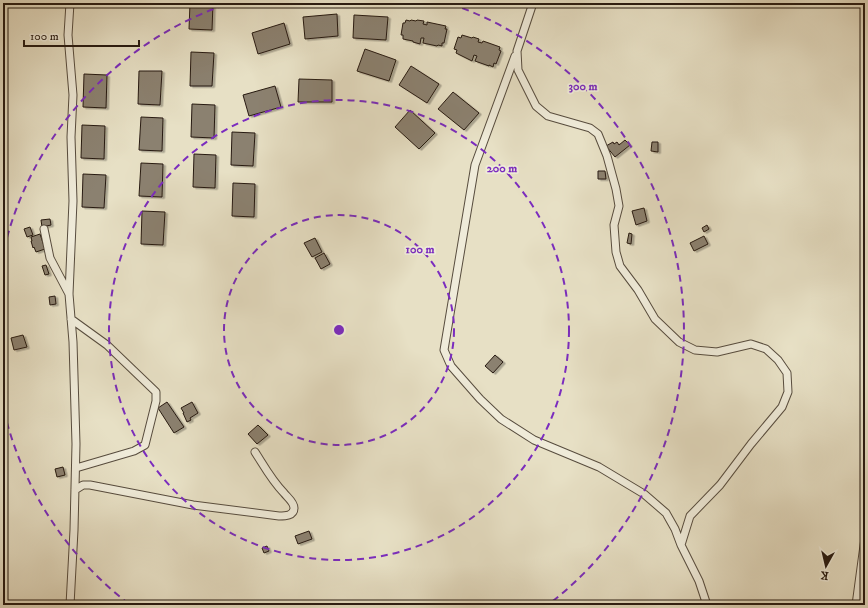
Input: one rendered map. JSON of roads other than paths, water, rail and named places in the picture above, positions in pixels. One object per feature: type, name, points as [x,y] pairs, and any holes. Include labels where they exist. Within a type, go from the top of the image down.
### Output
[{"type":"street","points":[[70,3],[68,36],[73,95],[71,137],[73,201],[69,294],[73,342],[76,444],[74,530],[70,605]]},
{"type":"street","points":[[533,3],[475,165],[444,350],[450,366],[501,419],[534,440],[599,467],[644,494],[666,513],[699,581],[707,605]]},
{"type":"street","points":[[517,50],[518,70],[536,106],[548,116],[590,128],[598,134],[607,156],[620,206],[614,225],[616,252],[620,266],[638,290],[655,319],[679,342],[695,350],[717,352],[751,344],[766,349],[778,360],[787,373],[788,392],[782,407],[751,444],[720,485],[690,516],[681,545]]},
{"type":"street","points":[[44,229],[50,258],[69,294]]},
{"type":"street","points":[[71,319],[107,344],[156,392],[156,401],[145,445],[134,451],[76,468]]},
{"type":"street","points":[[75,490],[83,485],[90,485],[193,505],[279,516],[287,516],[291,514],[294,507],[292,503],[276,484],[255,452]]},
{"type":"street","points":[[856,605],[865,538]]}]
